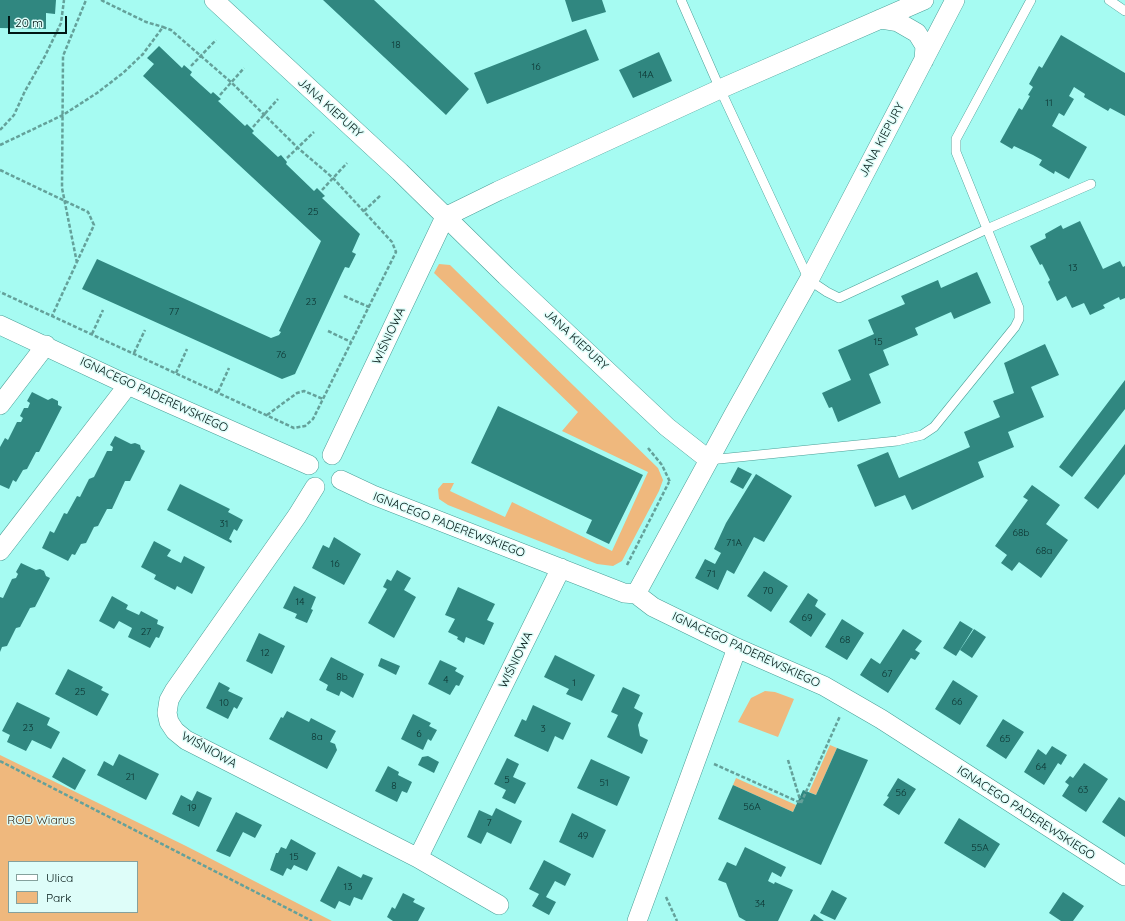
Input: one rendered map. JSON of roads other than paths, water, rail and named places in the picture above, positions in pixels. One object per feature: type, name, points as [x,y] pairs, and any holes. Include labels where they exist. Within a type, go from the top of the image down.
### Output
[{"type":"street","name":"JANA KIEPURY","points":[[214,0],[400,172],[445,217],[667,427],[709,460]]},
{"type":"street","points":[[445,217],[498,190],[720,89],[924,0]]},
{"type":"street","name":"JANA KIEPURY","points":[[636,594],[809,280],[955,0]]},
{"type":"street","points":[[880,19],[898,22],[917,33],[925,46],[924,60]]},
{"type":"street","name":"WIŚNIOWA","points":[[332,455],[445,217]]},
{"type":"street","name":"IGNACEGO PADEREWSKIEGO","points":[[0,325],[46,345],[128,385],[309,465]]},
{"type":"street","points":[[0,405],[46,345]]},
{"type":"street","points":[[0,551],[128,385]]},
{"type":"street","points":[[326,454],[332,455],[342,466],[343,473],[341,480],[332,488],[321,489],[315,487],[308,477],[309,465],[316,456],[326,454]]},
{"type":"street","name":"IGNACEGO PADEREWSKIEGO","points":[[341,480],[373,495],[624,593],[636,594],[654,607],[737,648],[824,686],[848,699],[1125,876]]},
{"type":"street","name":"WIŚNIOWA","points":[[315,487],[293,522],[174,690],[168,700],[167,713],[169,722],[175,731],[186,740],[418,858],[499,905]]},
{"type":"street","name":"WIŚNIOWA","points":[[418,858],[561,568]]},
{"type":"street","points":[[637,921],[737,648]]},
{"type":"lane","points":[[681,0],[720,89],[809,280],[839,298],[987,229],[1091,184]]},
{"type":"lane","points":[[709,460],[897,441],[922,435],[934,427],[1015,327],[1019,319],[1018,308],[956,152],[956,139],[1031,0]]},
{"type":"lane","points":[[1109,0],[1125,11]]},
{"type":"park label","name":"ROD Wiarus","points":[[41,820]]}]
